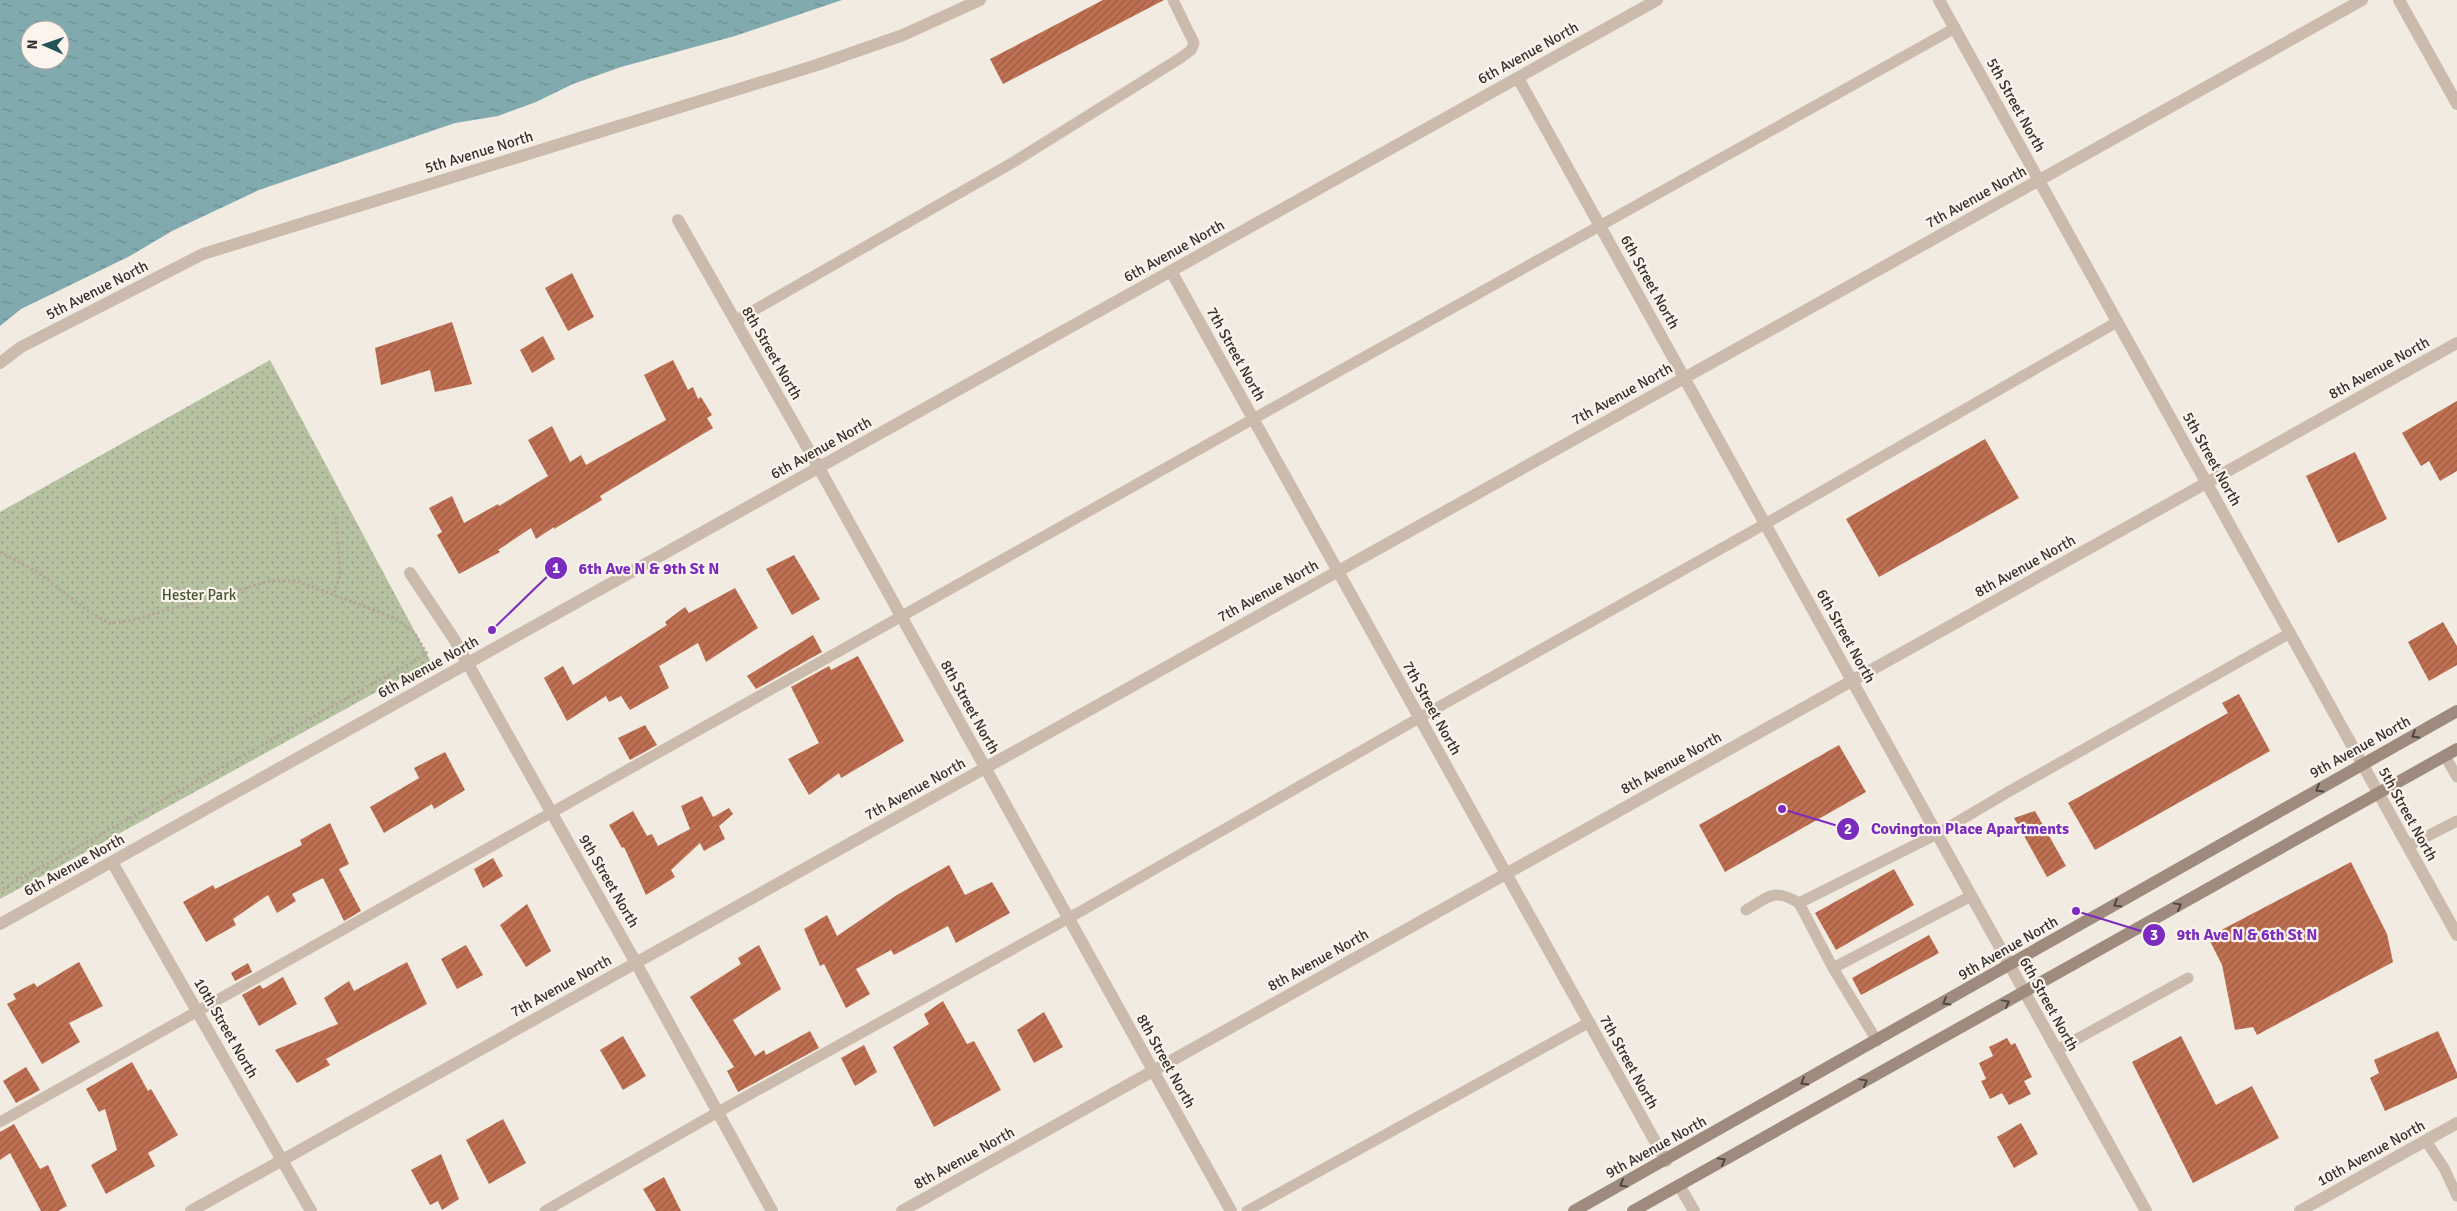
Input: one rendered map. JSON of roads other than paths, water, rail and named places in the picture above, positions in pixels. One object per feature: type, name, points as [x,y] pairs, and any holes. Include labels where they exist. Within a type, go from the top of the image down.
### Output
[{"type":"main road","name":"9th Avenue North","points":[[1574,1211],[1666,1161],[2457,711]]},
{"type":"main road","points":[[1633,1211],[2457,750]]},
{"type":"street","name":"5th Avenue North","points":[[0,363],[21,347],[203,254],[817,65],[902,35],[980,0]]},
{"type":"street","name":"6th Avenue North","points":[[0,924],[1657,0]]},
{"type":"street","name":"5th Street North","points":[[1939,0],[2457,935]]},
{"type":"street","name":"7th Avenue North","points":[[191,1211],[2362,0]]},
{"type":"street","points":[[2399,0],[2457,104]]},
{"type":"street","name":"6th Street North","points":[[1518,78],[2146,1211]]},
{"type":"street","name":"8th Street North","points":[[678,220],[902,616],[1231,1211]]},
{"type":"street","name":"7th Street North","points":[[1172,271],[1666,1161]]},
{"type":"street","name":"8th Avenue North","points":[[902,1211],[2457,343]]},
{"type":"street","name":"9th Street North","points":[[410,573],[467,664],[552,813],[772,1211]]},
{"type":"street","name":"10th Street North","points":[[112,862],[311,1211]]},
{"type":"street","name":"10th Avenue North","points":[[2300,1211],[2457,1123]]},
{"type":"street","points":[[1680,1185],[1694,1211]]},
{"type":"lane","points":[[735,321],[1012,163],[1182,57],[1191,50],[1194,43],[1192,35],[1172,0]]},
{"type":"lane","points":[[0,1122],[1954,28]]},
{"type":"lane","points":[[545,1211],[1766,524],[2117,322]]},
{"type":"lane","points":[[1799,903],[1937,834],[2290,633]]},
{"type":"lane","points":[[2445,756],[2457,777]]},
{"type":"lane","points":[[2408,846],[2457,821]]},
{"type":"lane","points":[[1746,910],[1773,894],[1785,894],[1799,903],[1833,968],[1877,1041]]},
{"type":"lane","points":[[1833,968],[1971,896]]},
{"type":"lane","points":[[2057,1050],[2188,978]]},
{"type":"lane","points":[[1247,1211],[1588,1023]]},
{"type":"lane","points":[[2426,1141],[2444,1168],[2457,1196]]},
{"type":"water","points":[[0,0],[842,0],[735,36],[621,67],[573,84],[536,102],[498,116],[455,123],[259,190],[172,231],[130,256],[21,309],[0,326]]},
{"type":"place","name":"6th Ave N & 9th St N","points":[[492,630]]},
{"type":"place","name":"Covington Place Apartments","points":[[1782,809]]},
{"type":"place","name":"9th Ave N & 6th St N","points":[[2076,911]]},
{"type":"park label","name":"Hester Park","points":[[199,595]]}]
